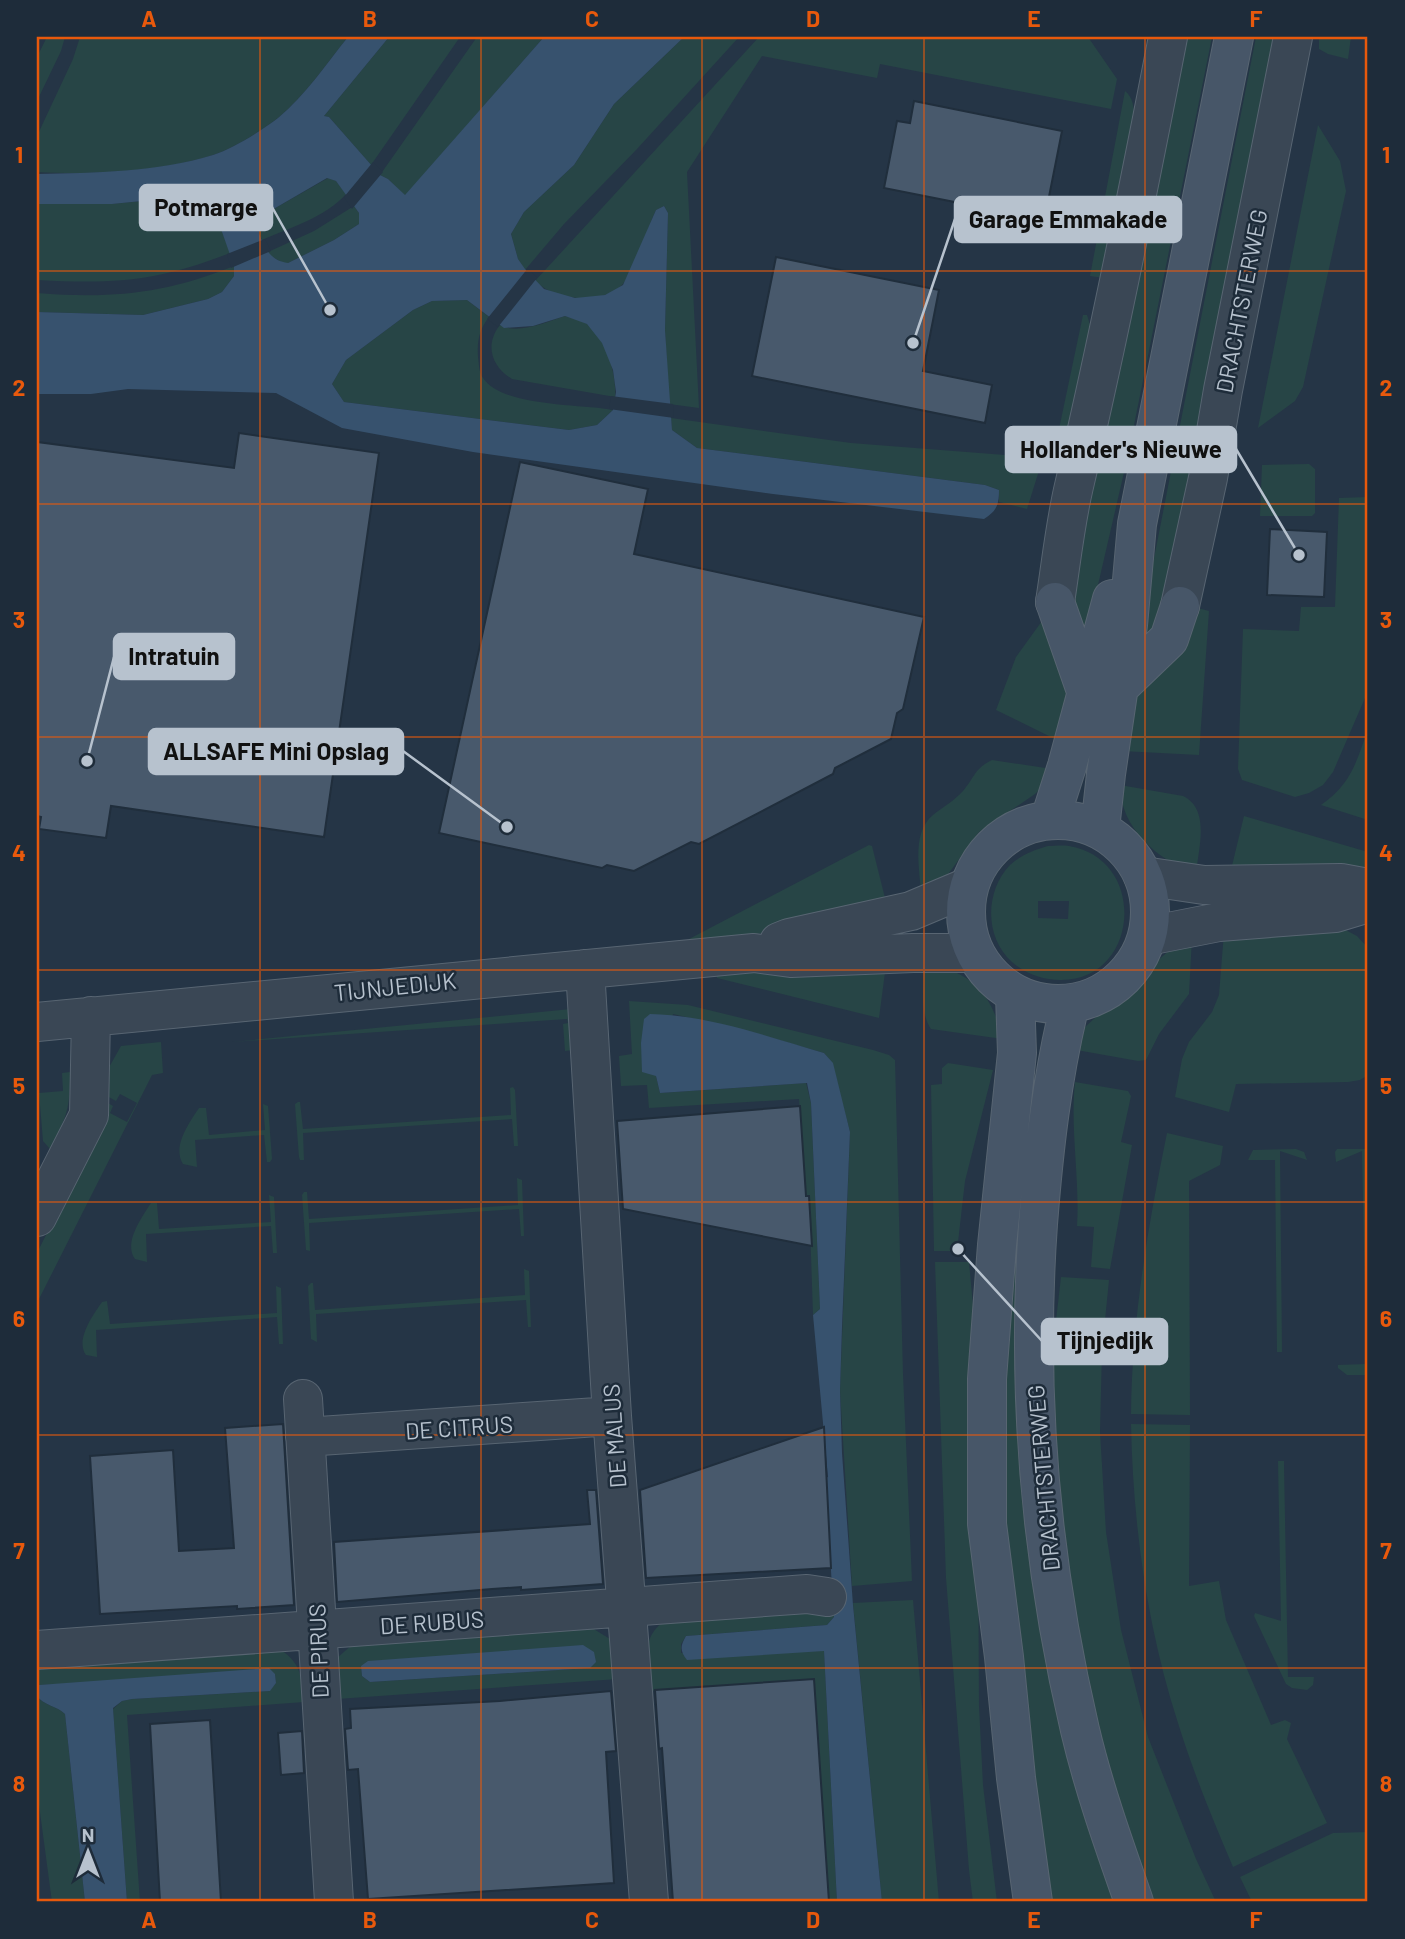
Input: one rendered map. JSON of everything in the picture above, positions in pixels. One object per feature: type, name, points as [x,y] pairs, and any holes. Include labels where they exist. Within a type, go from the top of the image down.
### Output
[{"type":"main road","points":[[1050,819],[1067,766],[1103,689],[1128,625],[1137,524],[1234,37]]},
{"type":"main road","points":[[1055,602],[1103,689],[1100,829]]},
{"type":"main road","points":[[1103,689],[1169,639],[1180,606]]},
{"type":"main road","points":[[1050,819],[1076,821],[1100,829],[1126,849],[1143,876],[1151,905],[1148,936],[1133,965],[1111,988],[1091,999],[1070,1004],[1042,1003],[1015,995],[991,977],[974,953],[965,921],[968,887],[979,862],[998,840],[1023,825],[1050,819]]},
{"type":"main road","name":"DRACHTSTERWEG","points":[[1015,995],[1017,1054],[997,1245],[987,1379],[987,1524],[1033,1902]]},
{"type":"main road","name":"DRACHTSTERWEG","points":[[1070,1004],[1053,1080],[1036,1251],[1033,1331],[1039,1465],[1055,1602],[1072,1692],[1093,1779],[1134,1902]]},
{"type":"street","points":[[1055,602],[1073,487],[1082,458],[1168,37]]},
{"type":"street","name":"DRACHTSTERWEG","points":[[1180,606],[1208,478],[1293,37]]},
{"type":"street","points":[[1143,876],[1204,885],[1341,883],[1368,888]]},
{"type":"street","name":"TIJNJEDIJK","points":[[754,953],[789,938],[911,911],[968,887]]},
{"type":"street","points":[[1148,936],[1219,922],[1335,913],[1368,903]]},
{"type":"street","name":"TIJNJEDIJK","points":[[37,1022],[754,953],[791,958],[974,953]]},
{"type":"street","name":"DE MALUS","points":[[585,969],[612,1416],[649,1902]]},
{"type":"street","points":[[37,1217],[89,1115],[91,1016]]},
{"type":"street","name":"DE PIRUS","points":[[303,1399],[334,1902]]},
{"type":"street","name":"DE CITRUS","points":[[305,1437],[612,1416]]},
{"type":"street","name":"DE RUBUS","points":[[37,1650],[807,1594],[827,1597]]},
{"type":"green space","points":[[47,37],[65,37],[37,101],[37,57]]},
{"type":"green space","points":[[80,37],[348,37],[288,109],[255,134],[221,152],[149,169],[80,173],[37,172],[37,136],[73,59]]},
{"type":"green space","points":[[389,37],[460,37],[371,165],[329,117],[324,116]]},
{"type":"green space","points":[[477,37],[544,37],[405,196],[380,175]]},
{"type":"green space","points":[[684,37],[739,37],[564,224],[525,270],[518,259],[511,234],[524,212],[574,165],[614,104]]},
{"type":"green space","points":[[759,37],[1088,37],[1117,79],[1111,109],[880,64],[877,78],[762,56],[687,172],[699,408],[669,404],[665,330],[668,213],[664,206],[656,210],[626,280],[613,292],[578,298],[554,293],[535,281]]},
{"type":"green space","points":[[1184,37],[1212,37],[1128,455],[1086,637],[1070,603]]},
{"type":"green space","points":[[1256,37],[1279,37],[1162,621],[1149,637],[1139,635]]},
{"type":"green space","points":[[1319,37],[1351,37],[1348,59],[1319,49]]},
{"type":"green space","points":[[1125,91],[1133,103],[1134,128],[1104,278],[1090,276]]},
{"type":"green space","points":[[1318,125],[1340,161],[1346,191],[1303,387],[1295,401],[1258,428]]},
{"type":"green space","points":[[328,178],[336,181],[346,194],[338,202],[307,221],[262,240],[259,233],[265,214]]},
{"type":"green space","points":[[142,201],[208,205],[215,212],[230,253],[180,270],[135,279],[90,282],[37,280],[37,204],[112,204]]},
{"type":"green space","points":[[354,206],[359,213],[359,224],[334,240],[288,263],[269,255],[268,252],[314,231]]},
{"type":"green space","points":[[234,266],[234,276],[222,292],[208,299],[143,315],[37,312],[37,293],[89,295],[137,292],[185,283]]},
{"type":"green space","points":[[467,300],[489,317],[479,336],[478,357],[482,376],[493,387],[507,394],[543,403],[613,410],[597,425],[569,430],[344,402],[332,384],[346,360],[413,310],[432,301]]},
{"type":"green space","points":[[1083,315],[1087,315],[1091,328],[1068,435],[1060,441],[1059,429]]},
{"type":"green space","points":[[565,316],[587,324],[600,338],[612,368],[615,397],[512,379],[495,362],[492,340],[500,325],[523,328]]},
{"type":"green space","points":[[671,418],[851,443],[1005,455],[1042,461],[1027,509],[999,502],[999,490],[985,485],[697,448],[672,430]]},
{"type":"green space","points":[[1309,464],[1315,469],[1315,513],[1312,516],[1260,516],[1262,465]]},
{"type":"green space","points":[[1368,497],[1368,691],[1333,772],[1323,785],[1295,797],[1242,780],[1238,769],[1243,629],[1299,631],[1301,607],[1335,607],[1339,498]]},
{"type":"green space","points":[[1194,607],[1209,611],[1199,755],[1122,751],[1129,707]]},
{"type":"green space","points":[[1042,621],[1069,698],[1059,741],[996,710],[1016,657]]},
{"type":"green space","points":[[1368,730],[1368,820],[1321,805],[1346,781]]},
{"type":"green space","points":[[992,760],[1052,769],[1044,785],[1035,794],[979,832],[946,877],[921,894],[918,852],[926,823],[960,795],[978,770]]},
{"type":"green space","points":[[1120,785],[1183,796],[1191,802],[1197,810],[1201,830],[1196,873],[1168,860],[1144,841],[1127,815]]},
{"type":"green space","points":[[1244,816],[1368,852],[1368,867],[1336,871],[1230,874]]},
{"type":"green space","points":[[869,845],[872,846],[885,898],[765,933],[689,942],[689,939]]},
{"type":"green space","points":[[1048,846],[1069,846],[1095,855],[1112,872],[1122,894],[1124,918],[1119,941],[1107,961],[1087,975],[1061,980],[1048,979],[1023,970],[1003,952],[992,927],[992,901],[1002,876],[1019,858]],"holes":[[[1038,901],[1069,901],[1068,919],[1038,918]]]},
{"type":"green space","points":[[1336,925],[1357,936],[1368,948],[1368,1075],[1348,1082],[1236,1084],[1229,1112],[1175,1097],[1182,1059],[1189,1042],[1212,1012],[1219,995],[1224,932]]},
{"type":"green space","points":[[1192,938],[1189,994],[1159,1034],[1146,1060],[1138,1061],[1071,1049],[1084,1028],[1128,994],[1172,948]]},
{"type":"green space","points":[[924,962],[955,972],[977,987],[992,1008],[1003,1039],[931,1029],[924,1006]]},
{"type":"green space","points":[[886,965],[879,1018],[717,978],[717,973]]},
{"type":"green space","points":[[629,1001],[688,1005],[873,1050],[895,1060],[903,1374],[912,1581],[852,1586],[840,1391],[850,1132],[832,1063],[824,1053],[673,1014],[656,1076],[660,1093],[806,1083],[811,1103],[820,1309],[813,1315],[809,1196],[806,1196],[799,1099],[649,1108],[647,1085],[621,1086],[619,1056],[632,1054]]},
{"type":"green space","points":[[571,1009],[574,1050],[565,1051],[563,1024],[568,1023],[567,1019],[232,1042]]},
{"type":"green space","points":[[161,1042],[163,1073],[152,1075],[37,1303],[37,1253],[94,1139],[103,1100],[113,1106],[110,1113],[127,1122],[137,1103],[120,1094],[116,1101],[103,1094],[108,1069],[121,1046]]},
{"type":"green space","points":[[948,1063],[993,1070],[965,1181],[957,1251],[934,1251],[931,1085],[942,1084],[942,1068]]},
{"type":"green space","points":[[70,1072],[66,1112],[50,1149],[43,1141],[39,1093],[63,1091],[62,1073]]},
{"type":"green space","points":[[1026,1082],[1039,1083],[1023,1356],[1122,1902],[1052,1902],[1042,1843],[1021,1644],[996,1507]]},
{"type":"green space","points":[[1075,1082],[1128,1091],[1131,1096],[1121,1142],[1132,1145],[1110,1269],[1091,1267],[1094,1227],[1077,1226]]},
{"type":"green space","points":[[513,1087],[518,1146],[514,1146],[512,1119],[303,1133],[304,1160],[300,1160],[295,1104],[298,1102],[303,1129],[511,1115],[510,1088]]},
{"type":"green space","points":[[263,1104],[268,1106],[272,1159],[270,1162],[267,1162],[264,1135],[195,1140],[197,1167],[183,1164],[179,1150],[181,1143],[199,1108],[206,1108],[209,1135],[265,1130]]},
{"type":"green space","points":[[1167,1133],[1223,1146],[1220,1165],[1189,1181],[1190,1415],[1131,1414],[1134,1343],[1142,1272]]},
{"type":"green space","points":[[1296,1149],[1304,1152],[1307,1160],[1280,1151],[1282,1352],[1277,1352],[1275,1160],[1248,1160],[1253,1150]]},
{"type":"green space","points":[[1337,1149],[1368,1149],[1368,1375],[1347,1375],[1338,1368],[1338,1365],[1365,1364],[1366,1352],[1362,1151],[1336,1162]]},
{"type":"green space","points":[[517,1178],[522,1180],[524,1236],[521,1236],[519,1209],[309,1223],[310,1251],[306,1250],[302,1195],[304,1192],[307,1192],[309,1219],[518,1205]]},
{"type":"green space","points":[[269,1195],[274,1197],[277,1253],[273,1253],[271,1226],[146,1234],[147,1262],[135,1259],[132,1253],[135,1230],[151,1203],[157,1203],[159,1229],[271,1222]]},
{"type":"green space","points":[[935,1262],[969,1262],[977,1349],[979,1706],[983,1785],[997,1902],[973,1902],[969,1870],[946,1578]]},
{"type":"green space","points":[[524,1269],[529,1271],[531,1327],[528,1327],[526,1300],[316,1314],[317,1342],[311,1339],[308,1286],[311,1283],[315,1310],[525,1295]]},
{"type":"green space","points":[[1061,1277],[1109,1280],[1102,1350],[1100,1432],[1106,1532],[1121,1630],[1148,1737],[1196,1859],[1216,1902],[1143,1902],[1090,1728],[1045,1416]]},
{"type":"green space","points":[[276,1286],[281,1288],[283,1344],[279,1344],[277,1317],[96,1330],[97,1357],[86,1355],[83,1349],[86,1328],[102,1302],[107,1301],[110,1324],[277,1313]]},
{"type":"green space","points":[[1131,1424],[1190,1425],[1189,1586],[1219,1581],[1226,1620],[1271,1725],[1285,1720],[1291,1723],[1287,1739],[1327,1823],[1233,1867],[1190,1760],[1158,1650],[1139,1538]]},
{"type":"green space","points":[[1278,1461],[1284,1461],[1288,1677],[1314,1677],[1313,1685],[1307,1690],[1292,1688],[1286,1684],[1254,1616],[1255,1613],[1281,1621]]},
{"type":"green space","points":[[913,1600],[939,1902],[882,1902],[853,1603]]},
{"type":"green space","points":[[834,1607],[834,1617],[827,1625],[686,1636],[681,1644],[681,1653],[824,1651],[837,1902],[829,1902],[814,1679],[648,1691],[646,1653],[651,1636],[663,1622]]},
{"type":"green space","points":[[592,1628],[610,1639],[618,1679],[337,1699],[337,1658],[353,1644]],"holes":[[[361,1666],[589,1668],[370,1682],[362,1676]]]},
{"type":"green space","points":[[281,1650],[297,1667],[304,1702],[127,1715],[140,1902],[127,1902],[113,1709],[122,1701],[132,1699],[269,1691],[276,1683],[275,1674],[40,1685],[37,1690],[37,1664]]},
{"type":"green space","points":[[37,1696],[65,1714],[85,1902],[52,1902],[37,1790]]},
{"type":"green space","points":[[1368,1832],[1368,1902],[1252,1902],[1240,1877],[1333,1833]]},
{"type":"water","points":[[348,37],[389,37],[324,116],[329,117],[380,175],[405,195],[544,37],[684,37],[614,104],[574,165],[524,212],[511,234],[518,259],[544,289],[575,298],[605,295],[623,285],[656,210],[664,206],[668,213],[665,330],[672,430],[697,448],[985,485],[999,490],[998,503],[992,513],[984,519],[773,494],[473,452],[342,428],[276,393],[128,389],[91,394],[37,394],[37,312],[143,315],[208,299],[222,292],[234,276],[234,266],[215,212],[208,205],[142,201],[112,204],[37,204],[37,174],[148,168],[192,161],[221,152],[255,134],[288,109]],"holes":[[[327,178],[336,181],[359,213],[359,224],[288,263],[277,260],[266,249],[259,233],[265,214]],[[467,300],[504,328],[533,326],[565,316],[587,324],[602,343],[613,370],[616,392],[613,410],[597,425],[569,430],[344,402],[332,384],[346,360],[413,310],[432,301]]]},
{"type":"water","points":[[650,1014],[694,1018],[738,1028],[824,1053],[833,1063],[850,1132],[840,1391],[842,1453],[853,1605],[882,1902],[837,1902],[824,1651],[687,1660],[682,1648],[686,1636],[827,1625],[834,1617],[825,1478],[828,1477],[813,1315],[820,1309],[811,1103],[807,1083],[660,1093],[656,1076],[642,1072],[644,1019]]},
{"type":"water","points":[[583,1645],[594,1652],[596,1662],[590,1668],[370,1682],[362,1676],[361,1666],[368,1661]]},
{"type":"water","points":[[269,1668],[275,1674],[276,1683],[270,1691],[132,1699],[122,1701],[113,1708],[127,1902],[85,1902],[65,1714],[37,1696],[39,1685]]},
{"type":"pier","points":[[373,162],[383,172],[352,209],[344,197]]},
{"type":"pier","points":[[265,239],[271,251],[231,268],[227,254]]},
{"type":"pier","points":[[528,268],[537,278],[498,327],[487,319]]},
{"type":"pier","points":[[611,396],[673,404],[674,418],[609,409]]},
{"type":"building","points":[[914,101],[1062,131],[1045,217],[884,188],[897,121],[910,123]]},
{"type":"building","points":[[776,257],[939,290],[923,371],[992,385],[985,423],[752,376]]},
{"type":"building","points":[[239,433],[379,453],[324,837],[111,806],[106,838],[39,829],[37,442],[234,468]]},
{"type":"building","points":[[520,462],[648,489],[634,554],[924,617],[903,709],[897,713],[891,739],[835,768],[833,774],[699,844],[691,842],[634,871],[607,865],[602,868],[439,833]]},
{"type":"building","points":[[1270,529],[1327,532],[1324,597],[1267,595]]},
{"type":"building","points":[[800,1106],[812,1246],[623,1209],[617,1121]]},
{"type":"building","points":[[283,1424],[294,1605],[100,1614],[90,1456],[173,1450],[179,1551],[234,1548],[225,1428]]},
{"type":"building","points":[[824,1427],[831,1568],[646,1578],[640,1490]]},
{"type":"building","points":[[587,1490],[596,1490],[603,1584],[521,1590],[521,1587],[337,1602],[334,1542],[590,1524]]},
{"type":"building","points":[[814,1679],[829,1902],[673,1902],[655,1690]]},
{"type":"building","points":[[611,1691],[616,1751],[606,1752],[614,1883],[368,1899],[358,1769],[348,1770],[345,1729],[351,1728],[350,1709],[500,1701]]},
{"type":"building","points":[[210,1720],[221,1902],[160,1902],[150,1724]]},
{"type":"building","points":[[302,1731],[304,1773],[281,1775],[278,1733]]},
{"type":"place","name":"Potmarge","points":[[330,310]]},
{"type":"place","name":"Garage Emmakade","points":[[913,343]]},
{"type":"place","name":"Hollander's Nieuwe","points":[[1299,555]]},
{"type":"place","name":"Intratuin","points":[[87,761]]},
{"type":"place","name":"ALLSAFE Mini Opslag","points":[[507,827]]},
{"type":"place","name":"Tijnjedijk","points":[[958,1249]]}]
